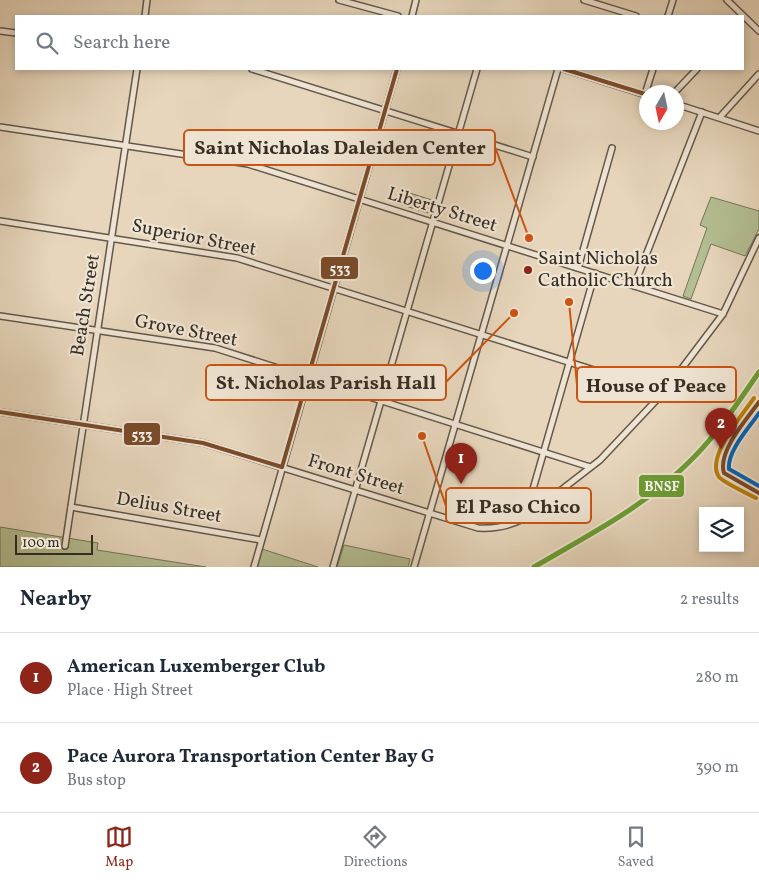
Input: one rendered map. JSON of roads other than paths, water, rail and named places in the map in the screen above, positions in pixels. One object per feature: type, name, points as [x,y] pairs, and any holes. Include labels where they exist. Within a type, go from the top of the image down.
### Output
[{"type":"street","points":[[145,15],[147,0]]},
{"type":"street","points":[[339,0],[394,15]]},
{"type":"street","points":[[412,15],[416,0]]},
{"type":"street","points":[[584,0],[633,15]]},
{"type":"street","points":[[668,15],[672,0]]},
{"type":"street","points":[[727,0],[740,15]]},
{"type":"street","points":[[744,19],[759,31]]},
{"type":"street","points":[[0,31],[15,33]]},
{"type":"street","name":"Beach Street","points":[[66,546],[137,70]]},
{"type":"street","points":[[255,70],[532,156]]},
{"type":"street","points":[[254,567],[397,70]]},
{"type":"street","points":[[333,567],[477,70]]},
{"type":"street","points":[[414,567],[558,70]]},
{"type":"street","points":[[567,70],[639,92]]},
{"type":"street","points":[[649,85],[653,70]]},
{"type":"street","points":[[682,85],[696,70]]},
{"type":"street","points":[[720,117],[759,74]]},
{"type":"street","points":[[684,106],[759,131]]},
{"type":"street","points":[[634,286],[702,112]]},
{"type":"street","name":"Liberty Street","points":[[0,127],[248,164],[724,314]]},
{"type":"street","points":[[578,268],[612,148]]},
{"type":"street","name":"Superior Street","points":[[0,221],[225,255],[664,392]]},
{"type":"street","name":"Front Street","points":[[0,412],[202,443],[478,528],[488,529],[512,525],[525,518],[600,460],[664,392],[724,314],[759,238]]},
{"type":"street","points":[[525,518],[595,273]]},
{"type":"street","name":"Grove Street","points":[[0,316],[215,348],[590,467]]},
{"type":"street","name":"Delius Street","points":[[71,507],[261,540]]},
{"type":"place","name":"Saint Nicholas Daleiden Center","points":[[529,238]]},
{"type":"place","name":"Saint Nicholas Catholic Church","points":[[528,270]]},
{"type":"place","name":"House of Peace","points":[[569,302]]},
{"type":"place","name":"St. Nicholas Parish Hall","points":[[514,313]]},
{"type":"place","name":"El Paso Chico","points":[[422,436]]},
{"type":"place","name":"Pace Aurora Transportation Center Bay G","points":[[721,449]]},
{"type":"place","name":"American Luxemberger Club","points":[[461,484]]}]
